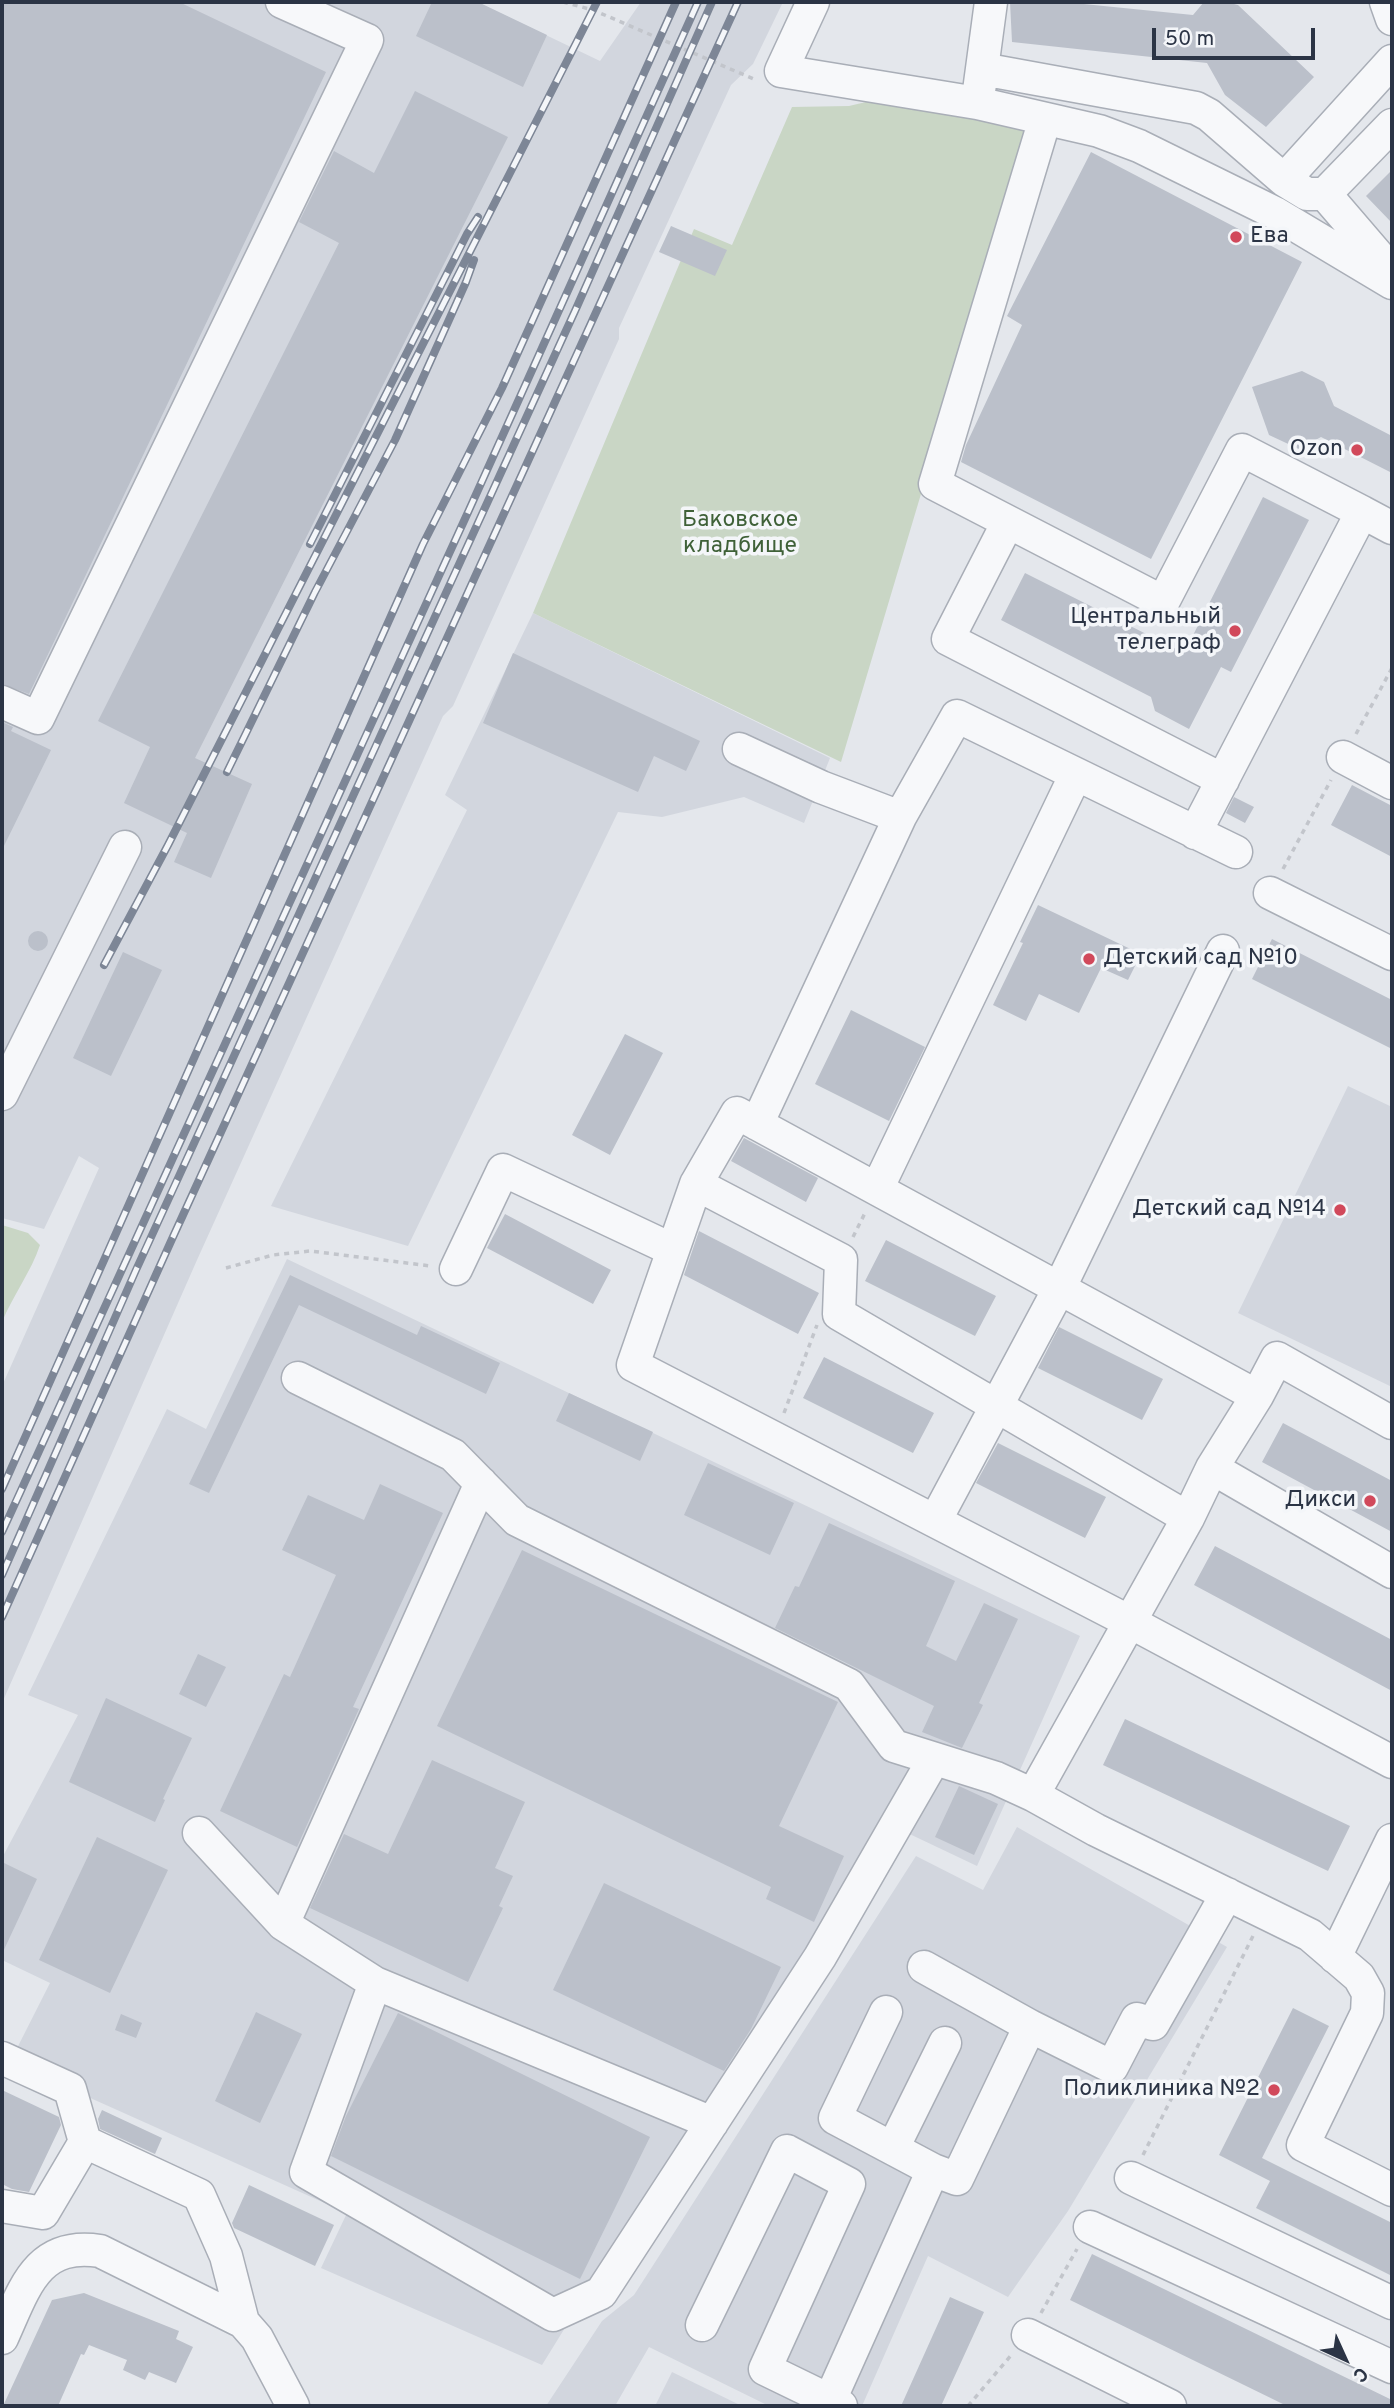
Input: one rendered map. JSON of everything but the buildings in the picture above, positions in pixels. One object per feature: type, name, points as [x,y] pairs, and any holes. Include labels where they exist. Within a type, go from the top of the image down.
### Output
[{"type":"street","points":[[2,702],[38,718],[367,40],[282,2]]},
{"type":"street","points":[[813,2],[781,71],[977,103],[1099,131],[1139,146],[1275,213],[1392,283]]},
{"type":"street","points":[[977,103],[990,2]]},
{"type":"street","points":[[1385,2],[1392,19]]},
{"type":"street","points":[[1284,180],[1392,61]]},
{"type":"street","points":[[982,69],[1196,108],[1209,115],[1284,180],[1307,194],[1325,194],[1392,125]]},
{"type":"street","points":[[1045,119],[934,484],[1163,602],[1242,450],[1392,528]]},
{"type":"street","points":[[1325,194],[1392,272]]},
{"type":"street","points":[[1195,833],[1362,512]]},
{"type":"street","points":[[1008,522],[948,639],[1223,780]]},
{"type":"street","points":[[757,1124],[900,817],[957,716],[1236,852]]},
{"type":"street","points":[[739,750],[821,787],[900,817]]},
{"type":"street","points":[[1343,757],[1392,783]]},
{"type":"street","points":[[877,1189],[1076,774]]},
{"type":"street","points":[[2,1094],[125,847]]},
{"type":"street","points":[[1270,892],[1392,954]]},
{"type":"street","points":[[934,1521],[1059,1289],[1223,951]]},
{"type":"street","points":[[1256,1396],[737,1113],[696,1184],[633,1365],[1130,1622],[1392,1762]]},
{"type":"street","points":[[456,1269],[503,1170],[673,1250]]},
{"type":"street","points":[[696,1184],[841,1260],[839,1314],[1188,1518]]},
{"type":"street","points":[[1033,1795],[1188,1518],[1212,1468],[1278,1358],[1392,1423]]},
{"type":"street","points":[[298,1378],[453,1455],[517,1520],[849,1685],[894,1746],[996,1778],[1310,1935],[1359,1976],[1368,1993],[1367,2013],[1303,2145],[1392,2190]]},
{"type":"street","points":[[1212,1468],[1392,1572]]},
{"type":"street","points":[[283,1924],[481,1483]]},
{"type":"street","points":[[375,1983],[306,2172],[552,2315],[601,2293],[820,1957],[934,1759]]},
{"type":"street","points":[[200,1833],[283,1924],[375,1983],[712,2123]]},
{"type":"street","points":[[1335,1957],[1392,1840]]},
{"type":"street","points":[[924,1967],[1030,2026],[1112,2067],[1138,2019],[1153,2024],[1227,1894]]},
{"type":"street","points":[[886,2012],[835,2118],[933,2170],[957,2179],[1030,2026]]},
{"type":"street","points":[[892,2148],[945,2043]]},
{"type":"street","points":[[2,2058],[70,2089],[85,2142],[43,2213],[2,2206]]},
{"type":"street","points":[[85,2142],[199,2195],[226,2256],[243,2322]]},
{"type":"street","points":[[702,2325],[787,2151],[849,2183],[765,2369],[836,2403],[933,2170]]},
{"type":"street","points":[[1131,2178],[1392,2303]]},
{"type":"street","points":[[1090,2227],[1392,2367]]},
{"type":"street","points":[[2,2338],[28,2281],[42,2263],[60,2253],[82,2248],[100,2251],[243,2322],[257,2338],[293,2406]]},
{"type":"street","points":[[1028,2335],[1170,2406]]},
{"type":"path","points":[[562,2],[593,10],[770,85],[781,71]]},
{"type":"path","points":[[226,1268],[273,1255],[310,1251],[456,1269]]},
{"type":"path","points":[[1131,2178],[1265,1913]]},
{"type":"path","points":[[968,2406],[1028,2335],[1090,2227]]},
{"type":"shaded area","points":[[2,2],[477,2],[600,61],[641,2],[783,2],[753,64],[731,85],[619,328],[619,339],[453,706],[443,716],[197,1260],[2,1703],[2,1386],[99,1168],[79,1156],[44,1229],[2,1218]]},
{"type":"shaded area","points":[[533,613],[830,758],[804,823],[744,797],[662,817],[618,812],[408,1246],[271,1206],[467,810],[445,795]]},
{"type":"shaded area","name":"Детский сад №14","points":[[1348,1086],[1392,1107],[1392,1387],[1238,1313]]},
{"type":"shaded area","points":[[287,1259],[1080,1636],[977,1866],[899,1829],[576,2310],[542,2365],[321,2268],[347,2213],[10,2062],[50,1983],[2,1960],[2,1858],[78,1715],[28,1695],[167,1409],[206,1429]]},
{"type":"shaded area","points":[[1017,1827],[1227,1947],[1068,2211],[1008,2297],[928,2256],[862,2406],[769,2406],[649,2347],[615,2406],[546,2406],[602,2321],[634,2295],[916,1856],[983,1890]]},
{"type":"shaded area","points":[[672,2372],[742,2406],[655,2406]]},
{"type":"green space","name":"Баковское кладбище","points":[[866,102],[907,103],[945,109],[1029,132],[841,762],[533,613],[694,229],[732,245],[792,107],[849,106]]},
{"type":"green space","points":[[2,1225],[28,1233],[40,1245],[2,1322]]},
{"type":"railway","points":[[104,965],[168,845],[597,2]]},
{"type":"railway","points":[[2,1489],[423,544],[502,388],[676,2]]},
{"type":"railway","points":[[2,1532],[698,2]]},
{"type":"railway","points":[[2,1575],[136,1270],[575,311],[712,2]]},
{"type":"railway","points":[[2,1617],[738,2]]},
{"type":"railway","points":[[310,544],[478,217]]},
{"type":"railway","points":[[227,772],[315,592],[395,440],[474,260]]},
{"type":"place","name":"Ева","points":[[1236,237]]},
{"type":"place","name":"Ozon","points":[[1357,450]]},
{"type":"place","name":"Центральный телеграф","points":[[1235,631]]},
{"type":"place","name":"Детский сад №10","points":[[1089,959]]},
{"type":"place","name":"Детский сад №14","points":[[1340,1210]]},
{"type":"place","name":"Дикси","points":[[1370,1501]]},
{"type":"place","name":"Поликлиника №2","points":[[1274,2090]]}]
